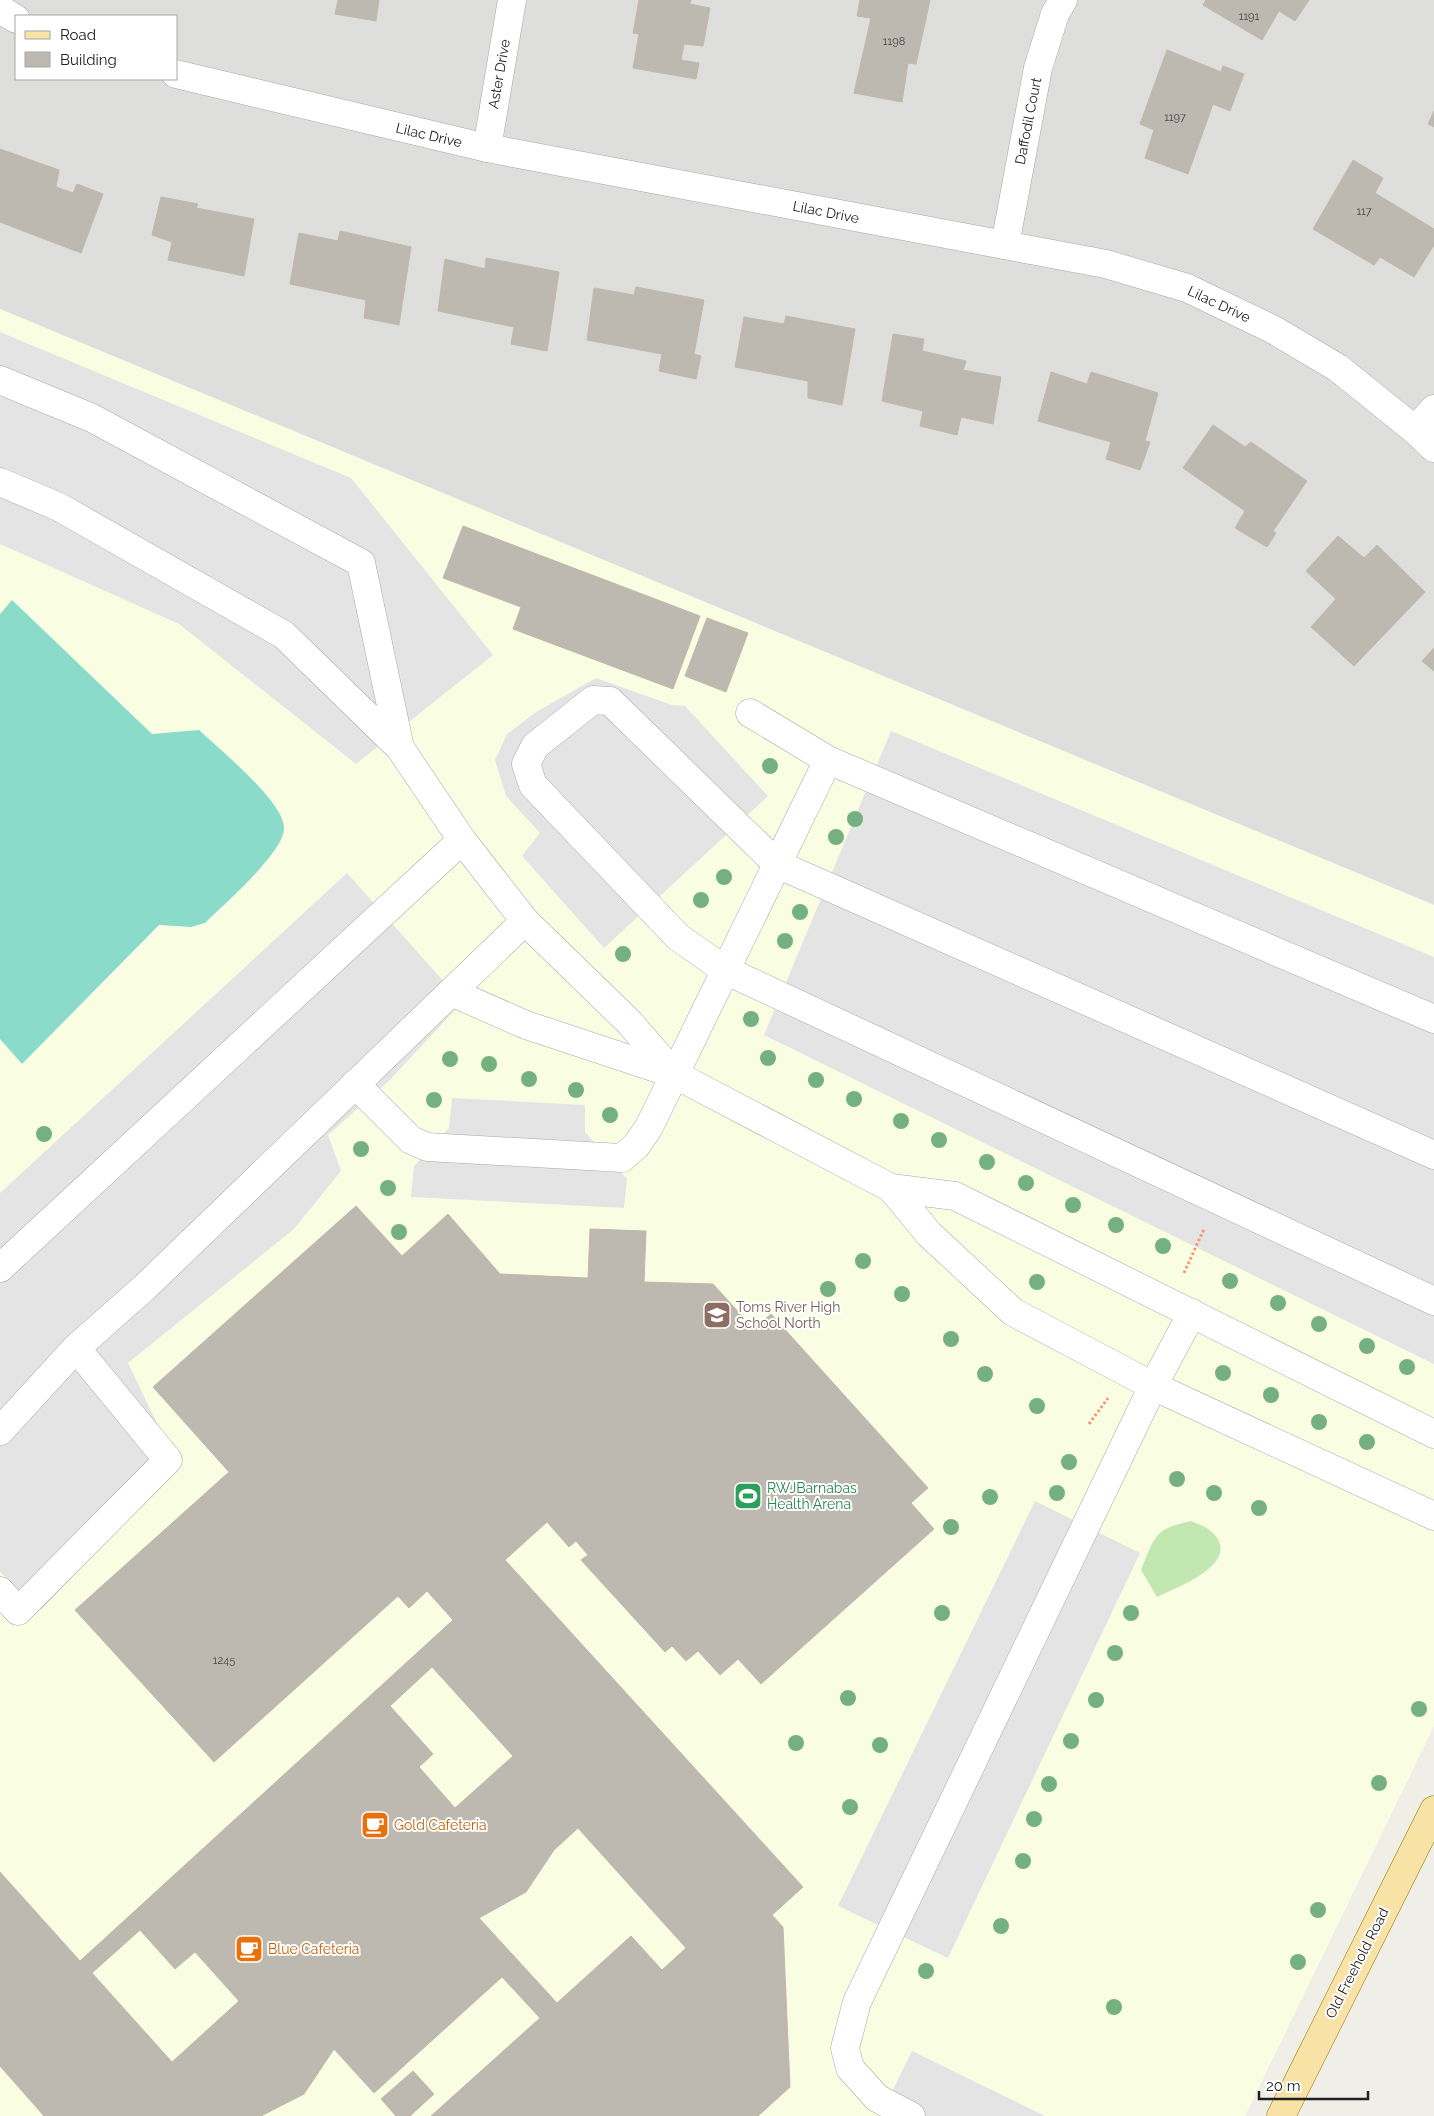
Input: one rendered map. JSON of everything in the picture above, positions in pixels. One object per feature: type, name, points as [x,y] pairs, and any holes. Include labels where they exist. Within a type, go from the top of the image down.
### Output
[{"type":"main road","name":"Old Freehold Road","points":[[1281,2116],[1434,1810]]},
{"type":"street","name":"Aster Drive","points":[[486,148],[512,0]]},
{"type":"street","name":"Daffodil Court","points":[[1005,245],[1038,68],[1055,14],[1063,0]]},
{"type":"street","points":[[0,9],[15,18]]},
{"type":"street","name":"Lilac Drive","points":[[178,74],[486,148],[1106,264],[1187,288],[1274,330],[1338,368],[1425,439]]},
{"type":"street","points":[[0,380],[92,418],[361,562],[400,748]]},
{"type":"street","points":[[1425,439],[1434,409]]},
{"type":"street","points":[[0,482],[59,507],[284,635],[400,748],[462,840],[525,921],[630,1023],[674,1074]]},
{"type":"street","points":[[1434,1155],[777,864],[610,702],[593,700],[535,746],[526,764],[533,785],[678,937],[726,970],[1434,1301]]},
{"type":"street","points":[[750,712],[828,760],[1434,1019]]},
{"type":"street","points":[[355,1084],[411,1140],[427,1147],[622,1158],[636,1146],[650,1127],[674,1074],[828,760]]},
{"type":"street","points":[[0,1268],[462,840]]},
{"type":"street","points":[[0,1431],[76,1348],[145,1287],[525,921]]},
{"type":"street","points":[[451,992],[526,1025],[674,1074],[891,1188],[954,1196],[1434,1434]]},
{"type":"street","points":[[891,1188],[929,1234],[1013,1312],[1153,1386],[1434,1516]]},
{"type":"street","points":[[911,2116],[877,2098],[850,2068],[845,2048],[857,2002],[1153,1386],[1192,1313]]},
{"type":"street","points":[[0,1591],[18,1611],[168,1460],[76,1348]]},
{"type":"path","points":[[1182,1277],[1196,1247]]},
{"type":"shaded area","points":[[0,0],[1434,0],[1434,905],[0,309]]},
{"type":"shaded area","name":"Toms River High School North","points":[[0,309],[1434,905],[1434,1726],[1245,2116],[0,2116]]},
{"type":"shaded area","points":[[0,332],[351,478],[493,655],[356,764],[179,624],[0,544]]},
{"type":"shaded area","points":[[12,600],[152,734],[199,730],[262,789],[281,816],[284,827],[282,837],[275,850],[252,878],[205,923],[191,927],[159,925],[22,1064],[0,1039],[0,614]]},
{"type":"shaded area","points":[[596,678],[672,705],[685,706],[768,796],[604,948],[522,856],[540,833],[506,796],[495,760],[507,734],[536,712]]},
{"type":"shaded area","points":[[891,731],[1434,957],[1434,1364],[764,1035]]},
{"type":"shaded area","points":[[347,873],[462,1002],[390,1080],[328,1135],[341,1171],[294,1229],[128,1363],[177,1465],[41,1610],[0,1572],[0,1193]]},
{"type":"shaded area","points":[[452,1098],[585,1105],[585,1132],[627,1179],[624,1208],[411,1197],[414,1166],[449,1128]]},
{"type":"shaded area","points":[[1035,1501],[1140,1553],[948,1958],[838,1906]]},
{"type":"shaded area","points":[[912,2051],[1045,2116],[880,2116]]},
{"type":"green space","points":[[1191,1521],[1212,1532],[1220,1543],[1220,1554],[1214,1564],[1204,1572],[1179,1587],[1157,1597],[1141,1570],[1153,1542],[1157,1536],[1170,1527]]},
{"type":"building","points":[[338,0],[379,0],[376,21],[335,14]]},
{"type":"building","points":[[639,0],[691,0],[690,4],[710,8],[703,46],[684,44],[681,60],[699,63],[696,79],[633,68],[639,34],[633,33]]},
{"type":"building","points":[[860,0],[930,0],[916,64],[908,63],[902,102],[854,93],[871,18],[857,16]]},
{"type":"building","points":[[1206,0],[1309,0],[1295,21],[1279,11],[1262,40],[1203,5]]},
{"type":"building","points":[[1167,50],[1221,72],[1223,66],[1244,74],[1230,111],[1213,104],[1188,174],[1145,158],[1154,130],[1140,124]]},
{"type":"building","points":[[1434,111],[1434,127],[1428,124]]},
{"type":"building","points":[[0,149],[59,170],[56,187],[73,193],[77,184],[103,194],[81,253],[0,222]]},
{"type":"building","points":[[1353,160],[1383,178],[1375,193],[1434,229],[1434,245],[1414,277],[1380,257],[1374,265],[1313,229]]},
{"type":"building","points":[[161,197],[198,204],[196,208],[254,219],[244,276],[168,260],[172,242],[152,235]]},
{"type":"building","points":[[340,231],[411,247],[399,325],[364,318],[366,300],[290,284],[299,233],[338,241]]},
{"type":"building","points":[[486,258],[559,272],[547,351],[511,344],[514,327],[438,311],[445,259],[485,269]]},
{"type":"building","points":[[636,287],[704,300],[694,354],[701,356],[696,379],[659,371],[662,354],[587,340],[594,288],[634,295]]},
{"type":"building","points":[[786,316],[855,329],[842,405],[808,398],[808,381],[735,367],[744,317],[784,324]]},
{"type":"building","points":[[893,334],[924,339],[922,351],[966,361],[963,370],[1001,377],[993,424],[961,417],[957,435],[920,426],[923,411],[882,401]]},
{"type":"building","points":[[1051,372],[1087,384],[1091,372],[1158,393],[1145,441],[1150,442],[1140,470],[1106,459],[1111,442],[1038,421]]},
{"type":"building","points":[[1213,425],[1245,447],[1251,442],[1307,481],[1273,531],[1276,533],[1267,547],[1235,528],[1245,511],[1183,468]]},
{"type":"building","points":[[463,526],[700,616],[673,689],[513,629],[521,607],[443,578]]},
{"type":"building","points":[[1338,536],[1364,558],[1377,545],[1425,592],[1354,666],[1311,627],[1336,599],[1306,571]]},
{"type":"building","points":[[707,618],[748,633],[726,692],[685,676]]},
{"type":"building","points":[[1434,648],[1434,671],[1422,661]]},
{"type":"building","points":[[356,1206],[402,1256],[448,1214],[500,1274],[588,1278],[590,1229],[646,1231],[644,1282],[713,1284],[754,1329],[771,1314],[928,1488],[911,1503],[934,1529],[761,1684],[738,1659],[720,1675],[698,1651],[686,1661],[672,1646],[665,1652],[581,1560],[588,1555],[576,1541],[569,1547],[547,1522],[505,1560],[803,1887],[772,1915],[783,1927],[790,2087],[758,2116],[431,2116],[540,2018],[502,1977],[374,2093],[334,2049],[304,2094],[261,2116],[44,2116],[0,2066],[0,1872],[80,1961],[453,1620],[427,1591],[409,1608],[398,1596],[214,1762],[75,1610],[229,1472],[153,1387]],"holes":[[[432,1667],[513,1756],[455,1808],[419,1767],[433,1754],[390,1706]],[[578,1828],[686,1948],[662,1970],[631,1936],[557,2003],[479,1918],[526,1892],[554,1850]],[[140,1930],[175,1969],[195,1952],[239,2001],[172,2062],[92,1973]]]},
{"type":"building","points":[[413,2071],[434,2094],[410,2116],[396,2116],[381,2099]]},
{"type":"place","name":"Toms River High School North","points":[[717,1315]]},
{"type":"place","name":"RWJBarnabas Health Arena","points":[[748,1496]]},
{"type":"place","name":"Gold Cafeteria","points":[[375,1825]]},
{"type":"place","name":"Blue Cafeteria","points":[[249,1949]]}]
